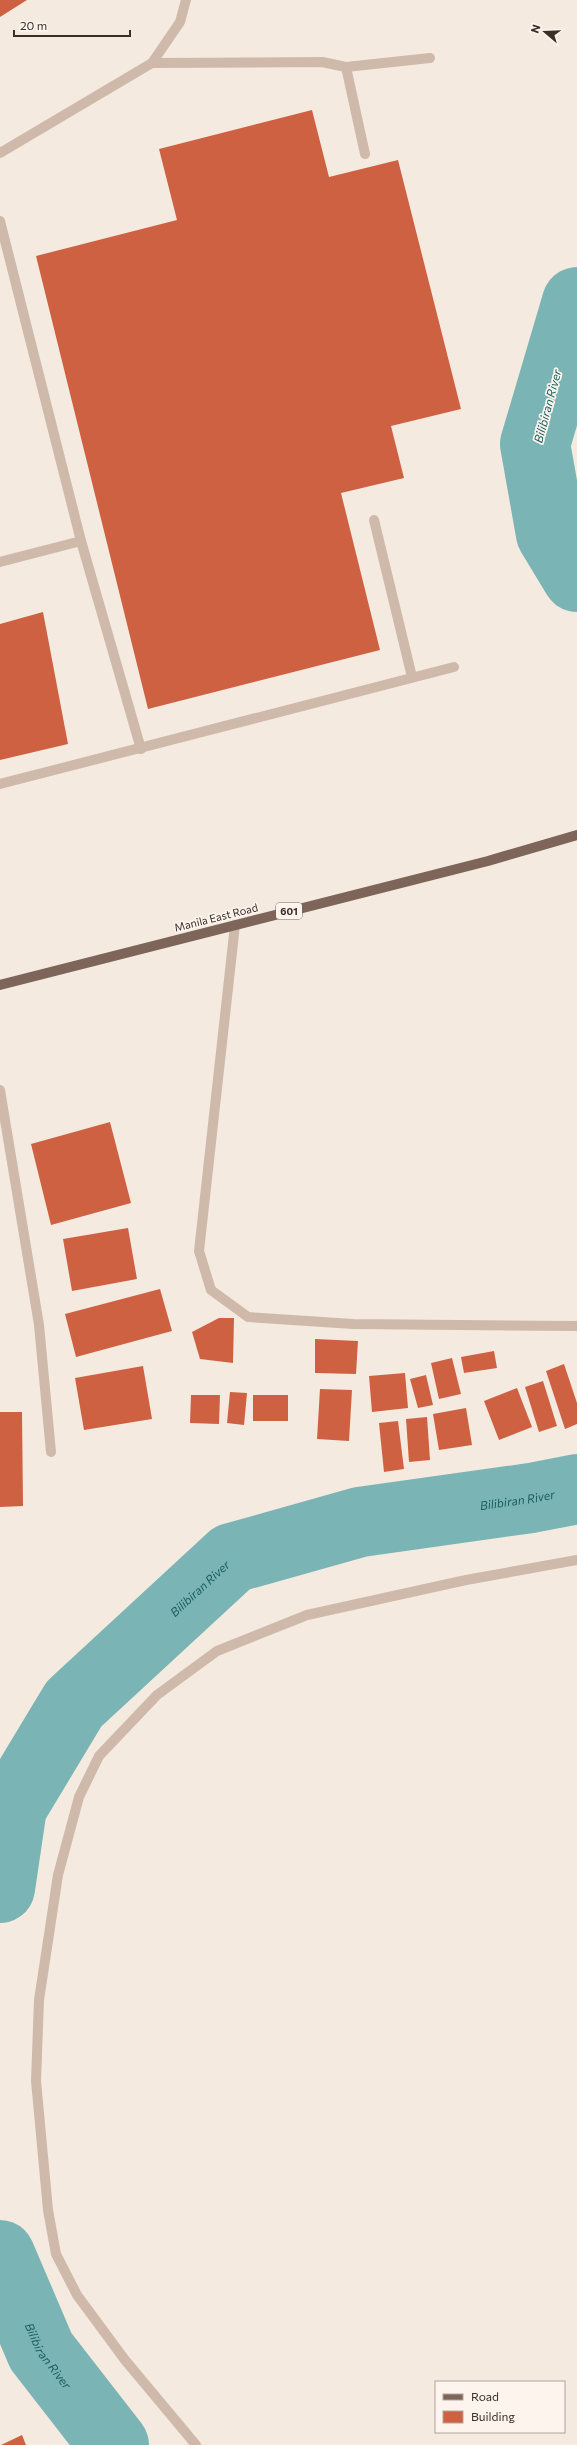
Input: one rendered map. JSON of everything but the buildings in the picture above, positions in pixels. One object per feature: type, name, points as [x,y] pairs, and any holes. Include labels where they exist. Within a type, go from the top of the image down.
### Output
[{"type":"main road","name":"Manila East Road","points":[[0,985],[488,861],[577,835]]},
{"type":"street","points":[[0,153],[152,63],[180,22],[186,0]]},
{"type":"street","points":[[152,63],[322,62],[346,67],[430,58]]},
{"type":"street","points":[[346,67],[364,154]]},
{"type":"street","points":[[0,221],[81,541],[141,749]]},
{"type":"street","points":[[374,520],[412,677]]},
{"type":"street","points":[[0,562],[81,541]]},
{"type":"street","points":[[0,784],[141,749],[412,677],[454,668]]},
{"type":"street","points":[[235,925],[199,1251],[211,1290],[248,1317],[352,1324],[577,1326]]},
{"type":"street","points":[[0,1090],[39,1325],[51,1452]]},
{"type":"street","points":[[196,2445],[125,2360],[77,2295],[56,2254],[48,2210],[36,2081],[39,2000],[58,1875],[79,1797],[99,1756],[157,1695],[217,1651],[307,1615],[466,1580],[577,1560]]},
{"type":"waterway","name":"Bilibiran River","points":[[577,302],[535,444],[551,534],[577,577]]},
{"type":"waterway","name":"Bilibiran River","points":[[0,1888],[12,1807],[74,1704],[232,1558],[360,1522],[531,1498],[577,1489]]},
{"type":"waterway","name":"Bilibiran River","points":[[0,2255],[41,2351],[114,2445]]}]
